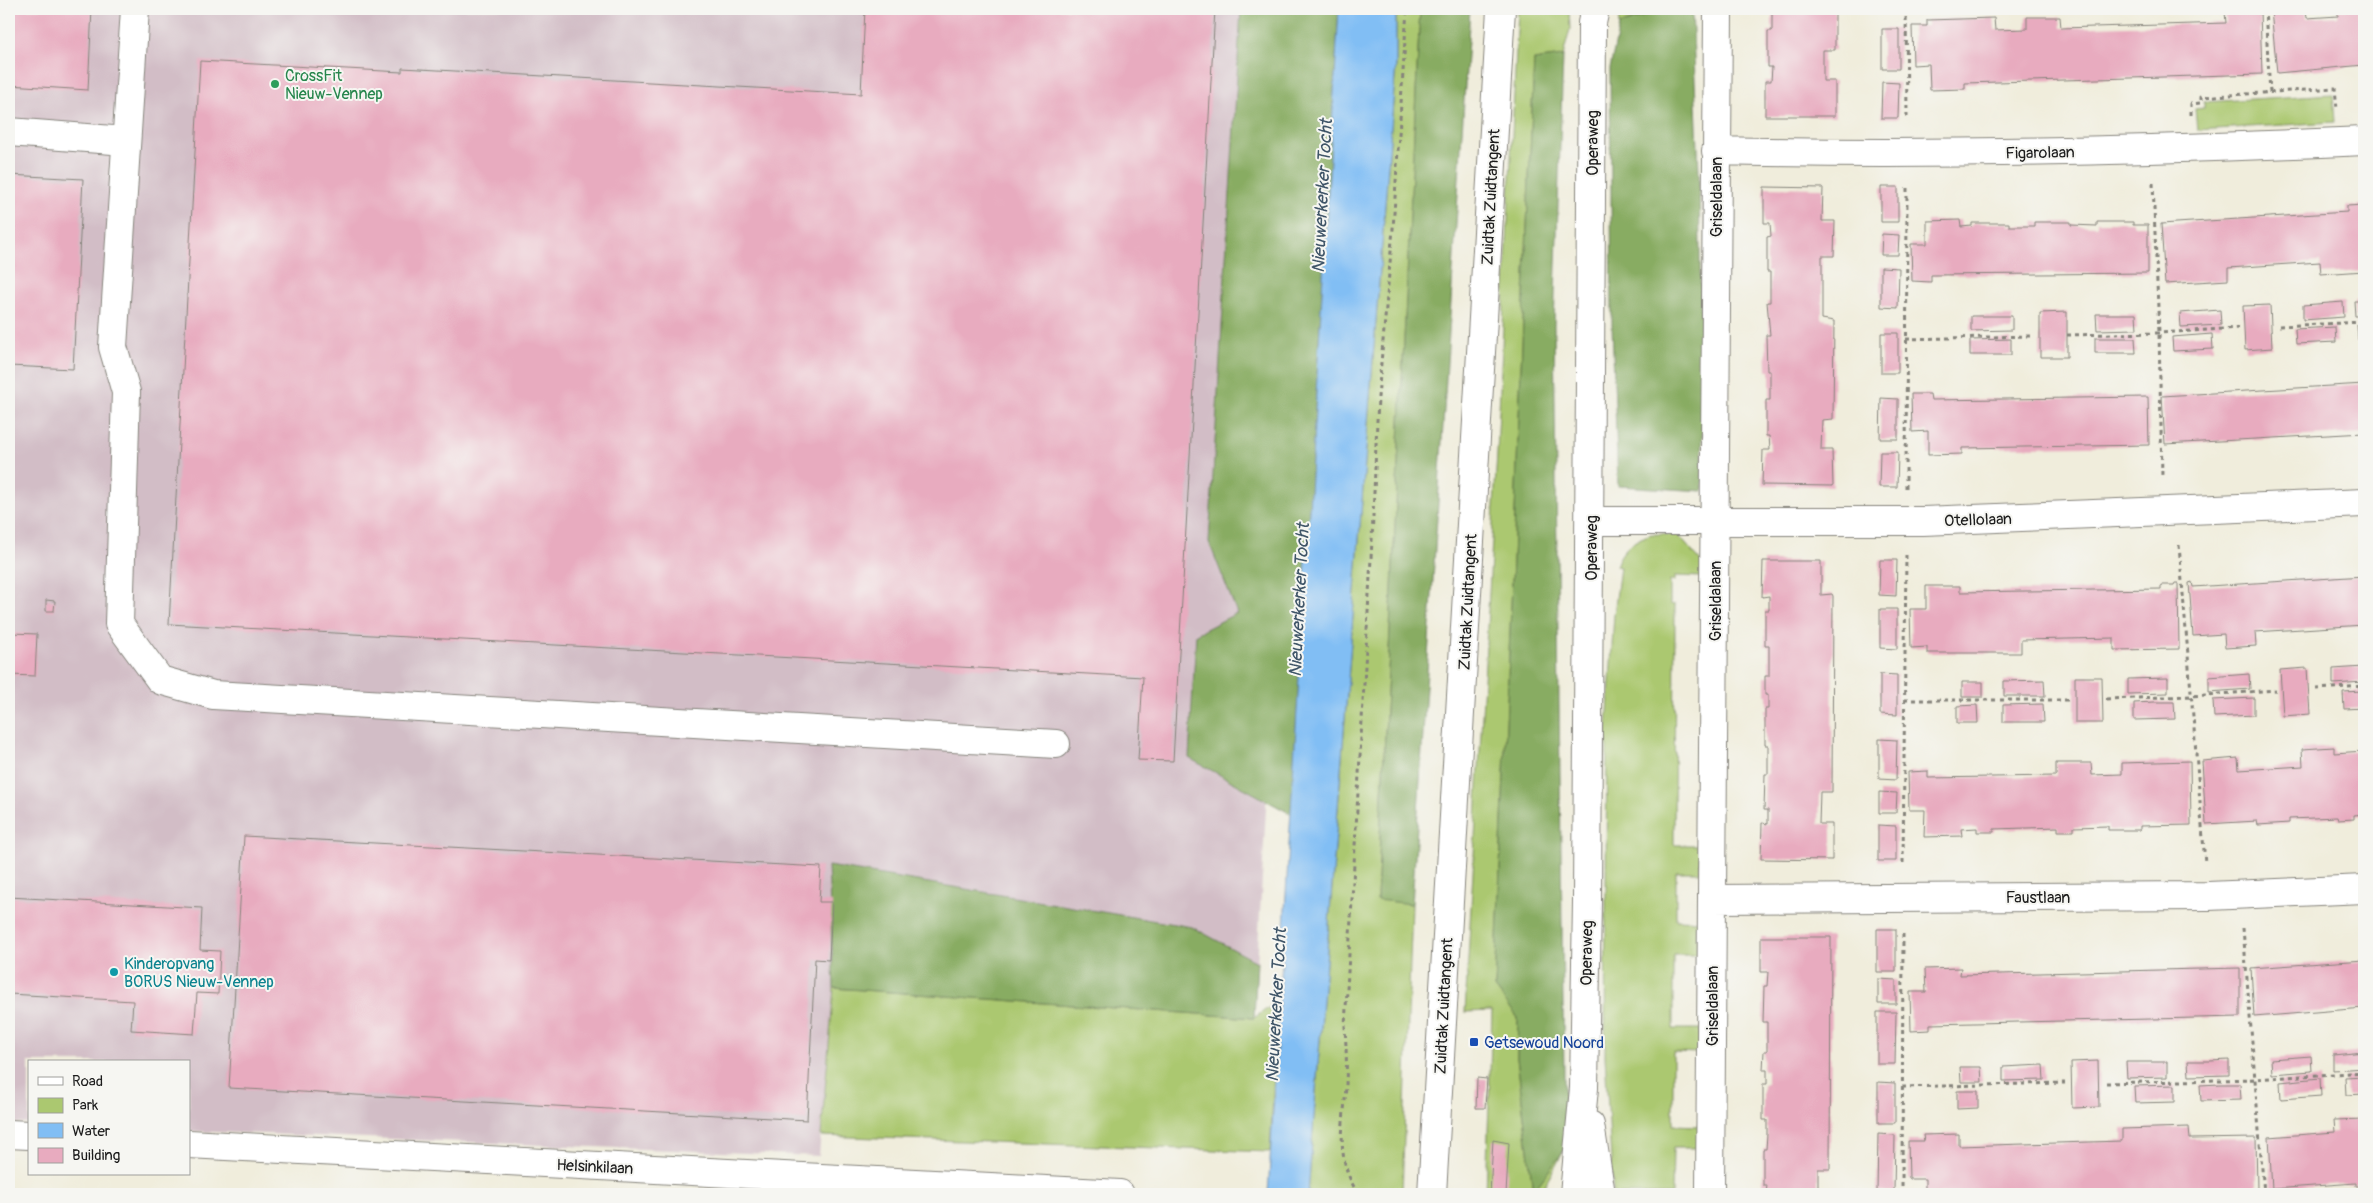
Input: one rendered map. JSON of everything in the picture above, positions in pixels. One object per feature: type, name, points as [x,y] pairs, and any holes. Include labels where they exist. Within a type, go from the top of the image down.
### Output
[{"type":"street","points":[[135,9],[113,347],[126,392],[119,624],[160,680],[213,695],[1056,744]]},
{"type":"street","name":"Zuidtak Zuidtangent","points":[[1432,1194],[1501,9]]},
{"type":"street","name":"Operaweg","points":[[1574,1194],[1584,1088],[1591,521],[1592,23],[1595,9]]},
{"type":"street","name":"Griseldalaan","points":[[1710,1194],[1718,9]]},
{"type":"street","points":[[9,132],[126,141]]},
{"type":"street","name":"Figarolaan","points":[[1716,152],[1907,154],[2152,150],[2364,142]]},
{"type":"street","name":"Otellolaan","points":[[1591,521],[1906,522],[2364,503]]},
{"type":"street","name":"Faustlaan","points":[[1712,899],[2208,896],[2364,888]]},
{"type":"street","name":"Operaweg","points":[[1584,1088],[1601,1194]]},
{"type":"street","points":[[9,1134],[28,1135]]},
{"type":"street","name":"Helsinkilaan","points":[[190,1144],[1000,1191],[1120,1194]]},
{"type":"path","points":[[1358,1194],[1348,1177],[1342,1147],[1346,1084],[1345,1026],[1372,549],[1378,397],[1393,229],[1407,9]]},
{"type":"path","points":[[1902,1194],[1902,898],[1906,522],[1906,9]]},
{"type":"path","points":[[2265,9],[2270,93]]},
{"type":"path","points":[[2193,148],[2191,104],[2200,103],[2201,97],[2335,88],[2338,126],[2336,143]]},
{"type":"path","points":[[2152,150],[2159,333],[2169,512],[2192,696],[2208,896]]},
{"type":"path","points":[[2279,326],[2364,322]]},
{"type":"path","points":[[2067,335],[2159,333],[2238,328]]},
{"type":"path","points":[[1906,339],[2032,336]]},
{"type":"path","points":[[2316,688],[2364,686]]},
{"type":"path","points":[[2106,698],[2192,696],[2276,690]]},
{"type":"path","points":[[1904,700],[2070,700]]},
{"type":"path","points":[[2241,895],[2264,1194]]},
{"type":"path","points":[[2106,1083],[2364,1072]]},
{"type":"path","points":[[1902,1087],[2065,1082]]},
{"type":"path","points":[[9,1192],[64,1194]]},
{"type":"shaded area","points":[[9,9],[1312,9],[1254,1018],[834,989],[819,1156],[190,1131],[190,1060],[28,1060],[28,1124],[9,1123]]},
{"type":"green space","points":[[1241,9],[1339,9],[1291,814],[1189,758],[1196,634],[1237,613],[1209,542]]},
{"type":"green space","points":[[1396,9],[1420,9],[1377,899],[1412,904],[1402,1194],[1308,1194],[1396,64]]},
{"type":"green space","points":[[1420,9],[1470,9],[1412,904],[1377,900]]},
{"type":"green space","points":[[1518,9],[1569,9],[1570,29],[1563,56],[1534,60],[1495,988],[1518,1018],[1517,1058],[1533,1191],[1565,1149],[1540,1194],[1486,1194],[1492,1011],[1465,1012],[1497,453]]},
{"type":"green space","points":[[1618,9],[1664,9],[1619,25]]},
{"type":"green space","points":[[1664,9],[1692,9],[1699,172],[1703,491],[1618,486],[1612,326],[1610,69],[1619,25]]},
{"type":"green space","points":[[1563,56],[1554,326],[1565,1149],[1533,1192],[1517,1058],[1518,1018],[1495,988],[1534,60]]},
{"type":"green space","points":[[2333,94],[2335,122],[2197,130],[2195,109],[2204,108],[2204,102]]},
{"type":"green space","points":[[1651,534],[1678,535],[1702,563],[1702,577],[1675,576],[1675,581],[1670,581],[1670,604],[1675,605],[1674,845],[1700,845],[1700,872],[1676,872],[1676,920],[1700,921],[1700,955],[1673,955],[1673,1029],[1700,1029],[1700,1053],[1673,1052],[1673,1125],[1699,1126],[1699,1148],[1673,1148],[1672,1194],[1613,1194],[1605,1056],[1607,729],[1614,614],[1620,567],[1616,566],[1622,554],[1629,546]]},
{"type":"green space","points":[[828,866],[1192,927],[1257,962],[1254,1018],[834,988]]},
{"type":"green space","points":[[834,988],[1254,1018],[1278,1001],[1270,1152],[821,1136]]},
{"type":"water","points":[[1339,9],[1396,9],[1396,64],[1308,1194],[1268,1194]]},
{"type":"building","points":[[9,9],[92,9],[88,90],[9,85]]},
{"type":"building","points":[[865,9],[1215,9],[1173,761],[1138,760],[1143,677],[169,624],[200,61],[402,72],[402,68],[861,94]]},
{"type":"building","points":[[1772,9],[1835,9],[1835,50],[1823,50],[1823,81],[1835,81],[1835,116],[1765,116],[1765,81],[1771,81],[1772,67],[1768,67],[1768,31],[1772,31]]},
{"type":"building","points":[[2306,9],[2307,18],[2338,16],[2338,9],[2364,9],[2364,65],[2277,73],[2271,10]]},
{"type":"building","points":[[2260,11],[2262,74],[1965,83],[1965,89],[1930,90],[1929,64],[1913,65],[1912,26],[1927,26],[1927,20],[1994,18],[1995,30],[2027,29],[2027,17],[2060,17],[2061,28],[2226,23],[2225,12]]},
{"type":"building","points":[[1882,29],[1899,29],[1899,69],[1882,69]]},
{"type":"building","points":[[1882,82],[1899,83],[1898,118],[1881,118]]},
{"type":"building","points":[[9,175],[83,179],[73,369],[9,366]]},
{"type":"building","points":[[1764,187],[1823,188],[1822,221],[1835,221],[1834,256],[1822,256],[1822,319],[1834,321],[1833,419],[1822,420],[1821,450],[1832,450],[1833,486],[1762,485],[1763,450],[1770,450],[1769,436],[1766,436],[1766,400],[1770,400],[1770,371],[1767,371],[1766,335],[1770,335],[1767,302],[1770,302],[1770,272],[1767,272],[1767,237],[1771,236],[1770,223],[1764,223]]},
{"type":"building","points":[[1881,187],[1898,187],[1898,222],[1881,222]]},
{"type":"building","points":[[2364,205],[2364,271],[2321,274],[2320,262],[2228,268],[2228,280],[2165,284],[2161,224],[2347,212],[2347,206]]},
{"type":"building","points":[[1960,220],[1961,227],[1972,226],[1972,223],[2009,223],[2009,226],[2034,226],[2034,222],[2071,222],[2071,225],[2097,226],[2097,222],[2133,222],[2133,225],[2148,225],[2148,273],[1931,275],[1931,282],[1912,281],[1911,244],[1927,244],[1927,221]]},
{"type":"building","points":[[1882,234],[1899,235],[1898,255],[1881,255]]},
{"type":"building","points":[[1881,267],[1899,268],[1898,308],[1881,307]]},
{"type":"building","points":[[2354,301],[2364,301],[2364,316],[2355,316]]},
{"type":"building","points":[[2343,302],[2344,317],[2303,320],[2303,305]]},
{"type":"building","points":[[2270,305],[2272,348],[2245,350],[2243,306]]},
{"type":"building","points":[[2220,310],[2221,325],[2181,327],[2180,313]]},
{"type":"building","points":[[2067,312],[2067,357],[2040,357],[2040,313]]},
{"type":"building","points":[[2096,314],[2136,314],[2137,329],[2097,330]]},
{"type":"building","points":[[1971,316],[2012,316],[2012,330],[1971,331]]},
{"type":"building","points":[[2357,325],[2364,325],[2364,340],[2358,340]]},
{"type":"building","points":[[2335,327],[2336,342],[2296,344],[2295,329]]},
{"type":"building","points":[[1881,333],[1898,333],[1898,373],[1881,373]]},
{"type":"building","points":[[2212,334],[2213,349],[2173,351],[2172,337]]},
{"type":"building","points":[[2095,338],[2135,338],[2136,353],[2095,353]]},
{"type":"building","points":[[2011,339],[2011,355],[1970,355],[1970,340]]},
{"type":"building","points":[[2364,384],[2364,433],[2165,444],[2162,396]]},
{"type":"building","points":[[1911,394],[1930,394],[1931,400],[2148,397],[2149,445],[1962,448],[1962,454],[1928,455],[1928,431],[1912,432]]},
{"type":"building","points":[[1881,398],[1898,399],[1898,439],[1880,439]]},
{"type":"building","points":[[1880,452],[1898,452],[1897,487],[1879,487]]},
{"type":"building","points":[[1880,560],[1897,560],[1896,596],[1879,595]]},
{"type":"building","points":[[1763,561],[1821,561],[1821,595],[1832,594],[1833,596],[1832,792],[1820,792],[1819,824],[1832,824],[1832,860],[1761,859],[1762,823],[1768,824],[1768,810],[1764,810],[1765,774],[1768,774],[1768,745],[1765,745],[1765,709],[1768,709],[1768,695],[1765,695],[1765,676],[1769,676],[1769,646],[1765,646],[1765,610],[1769,610],[1769,596],[1762,597]]},
{"type":"building","points":[[2364,576],[2364,625],[2255,632],[2256,646],[2225,648],[2224,634],[2193,636],[2189,583],[2192,582],[2193,587]]},
{"type":"building","points":[[2178,583],[2179,649],[2114,650],[2114,638],[2021,640],[2021,653],[1927,653],[1927,647],[1911,648],[1910,609],[1926,609],[1926,586],[1960,586],[1960,592],[2161,589],[2161,585],[2174,585]]},
{"type":"building","points":[[46,600],[55,601],[54,611],[46,611]]},
{"type":"building","points":[[1880,609],[1897,609],[1897,649],[1880,648]]},
{"type":"building","points":[[11,633],[37,634],[35,676],[9,675]]},
{"type":"building","points":[[2364,667],[2364,682],[2333,684],[2333,669]]},
{"type":"building","points":[[2307,668],[2310,714],[2283,716],[2280,670]]},
{"type":"building","points":[[1880,674],[1897,675],[1897,715],[1880,714]]},
{"type":"building","points":[[2249,674],[2250,689],[2209,692],[2209,677]]},
{"type":"building","points":[[2075,677],[2102,677],[2103,723],[2075,723]]},
{"type":"building","points":[[2168,678],[2168,693],[2128,694],[2128,679]]},
{"type":"building","points":[[2044,680],[2045,696],[2004,696],[2004,681]]},
{"type":"building","points":[[1962,682],[1983,682],[1983,697],[1962,697]]},
{"type":"building","points":[[2363,691],[2364,708],[2344,709],[2343,692]]},
{"type":"building","points":[[2254,698],[2254,715],[2214,717],[2213,700]]},
{"type":"building","points":[[2174,702],[2175,719],[2134,720],[2134,703]]},
{"type":"building","points":[[2043,704],[2044,722],[2003,722],[2003,705]]},
{"type":"building","points":[[1977,705],[1978,723],[1957,723],[1957,706]]},
{"type":"building","points":[[1879,739],[1897,740],[1896,780],[1879,779]]},
{"type":"building","points":[[2334,747],[2334,753],[2364,751],[2364,814],[2354,815],[2354,819],[2338,820],[2337,817],[2289,819],[2289,823],[2258,825],[2257,821],[2206,824],[2202,761],[2238,758],[2239,770],[2303,766],[2302,749]]},
{"type":"building","points":[[2190,761],[2191,825],[2140,826],[2140,830],[2108,830],[2108,826],[2074,827],[2074,831],[2058,831],[2058,827],[1994,829],[1994,832],[1977,832],[1977,828],[1961,829],[1962,836],[1924,837],[1925,810],[1909,810],[1908,772],[1928,771],[1928,778],[2056,776],[2056,763],[2091,763],[2092,775],[2122,774],[2122,763]]},
{"type":"building","points":[[1879,792],[1897,793],[1896,813],[1879,813]]},
{"type":"building","points":[[1878,825],[1896,826],[1896,861],[1878,861]]},
{"type":"building","points":[[244,836],[821,867],[819,902],[832,902],[829,960],[815,959],[807,1120],[229,1088]]},
{"type":"building","name":"Kinderopvang BORUS Nieuw-Vennep","points":[[9,897],[202,908],[200,950],[220,951],[218,994],[197,993],[194,1034],[131,1030],[133,1001],[9,994]]},
{"type":"building","points":[[1877,929],[1896,929],[1896,972],[1877,972]]},
{"type":"building","points":[[1761,937],[1831,937],[1830,1169],[1818,1169],[1818,1194],[1766,1194],[1767,1185],[1763,1185],[1763,1149],[1766,1149],[1767,1120],[1763,1120],[1763,1084],[1767,1084],[1767,1070],[1763,1070],[1764,1051],[1767,1051],[1767,1022],[1763,1022],[1764,986],[1767,986],[1768,972],[1761,972]]},
{"type":"building","points":[[2364,960],[2364,1008],[2254,1017],[2251,968]]},
{"type":"building","points":[[1961,968],[1960,975],[2240,968],[2240,1017],[1930,1024],[1930,1030],[1911,1031],[1910,992],[1926,992],[1925,969]]},
{"type":"building","points":[[1878,979],[1896,980],[1896,1004],[1878,1004]]},
{"type":"building","points":[[1877,1012],[1896,1012],[1895,1064],[1877,1064]]},
{"type":"building","points":[[2364,1052],[2364,1068],[2333,1070],[2333,1055]]},
{"type":"building","points":[[2311,1056],[2312,1071],[2272,1074],[2271,1059]]},
{"type":"building","points":[[2229,1060],[2229,1075],[2189,1076],[2188,1061]]},
{"type":"building","points":[[2098,1061],[2099,1107],[2072,1108],[2071,1062]]},
{"type":"building","points":[[2126,1062],[2167,1062],[2167,1077],[2127,1078]]},
{"type":"building","points":[[2043,1065],[2044,1080],[2003,1081],[2003,1067]]},
{"type":"building","points":[[1960,1067],[1981,1067],[1982,1082],[1961,1082]]},
{"type":"building","points":[[2364,1076],[2364,1094],[2346,1095],[2345,1077]]},
{"type":"building","points":[[1477,1078],[1487,1079],[1485,1108],[1476,1108]]},
{"type":"building","points":[[2320,1078],[2321,1096],[2281,1099],[2280,1082]]},
{"type":"building","points":[[1878,1082],[1895,1083],[1895,1123],[1878,1123]]},
{"type":"building","points":[[2240,1084],[2241,1100],[2201,1101],[2200,1085]]},
{"type":"building","points":[[2175,1085],[2175,1102],[2135,1103],[2134,1086]]},
{"type":"building","points":[[1957,1091],[1978,1091],[1978,1108],[1957,1109]]},
{"type":"building","points":[[2364,1119],[2364,1186],[2356,1186],[2356,1183],[2272,1189],[2269,1137],[2335,1132],[2334,1120]]},
{"type":"building","points":[[2189,1127],[2190,1139],[2256,1138],[2257,1189],[2206,1191],[2206,1194],[2175,1194],[2175,1192],[1925,1194],[1925,1179],[1909,1179],[1908,1141],[1924,1141],[1923,1135],[1959,1134],[1959,1146],[2122,1141],[2122,1129]]},
{"type":"building","points":[[1878,1134],[1895,1135],[1894,1192],[1877,1192]]},
{"type":"building","points":[[1493,1140],[1509,1143],[1506,1194],[1490,1194]]},
{"type":"place","name":"CrossFit Nieuw-Vennep","points":[[275,84]]},
{"type":"place","name":"Kinderopvang BORUS Nieuw-Vennep","points":[[114,972]]},
{"type":"place","name":"Getsewoud Noord","points":[[1474,1042]]},
{"type":"water label","name":"Nieuwerkerker Tocht","points":[[1322,196]]},
{"type":"water label","name":"Nieuwerkerker Tocht","points":[[1299,600]]},
{"type":"water label","name":"Nieuwerkerker Tocht","points":[[1276,1005]]}]
